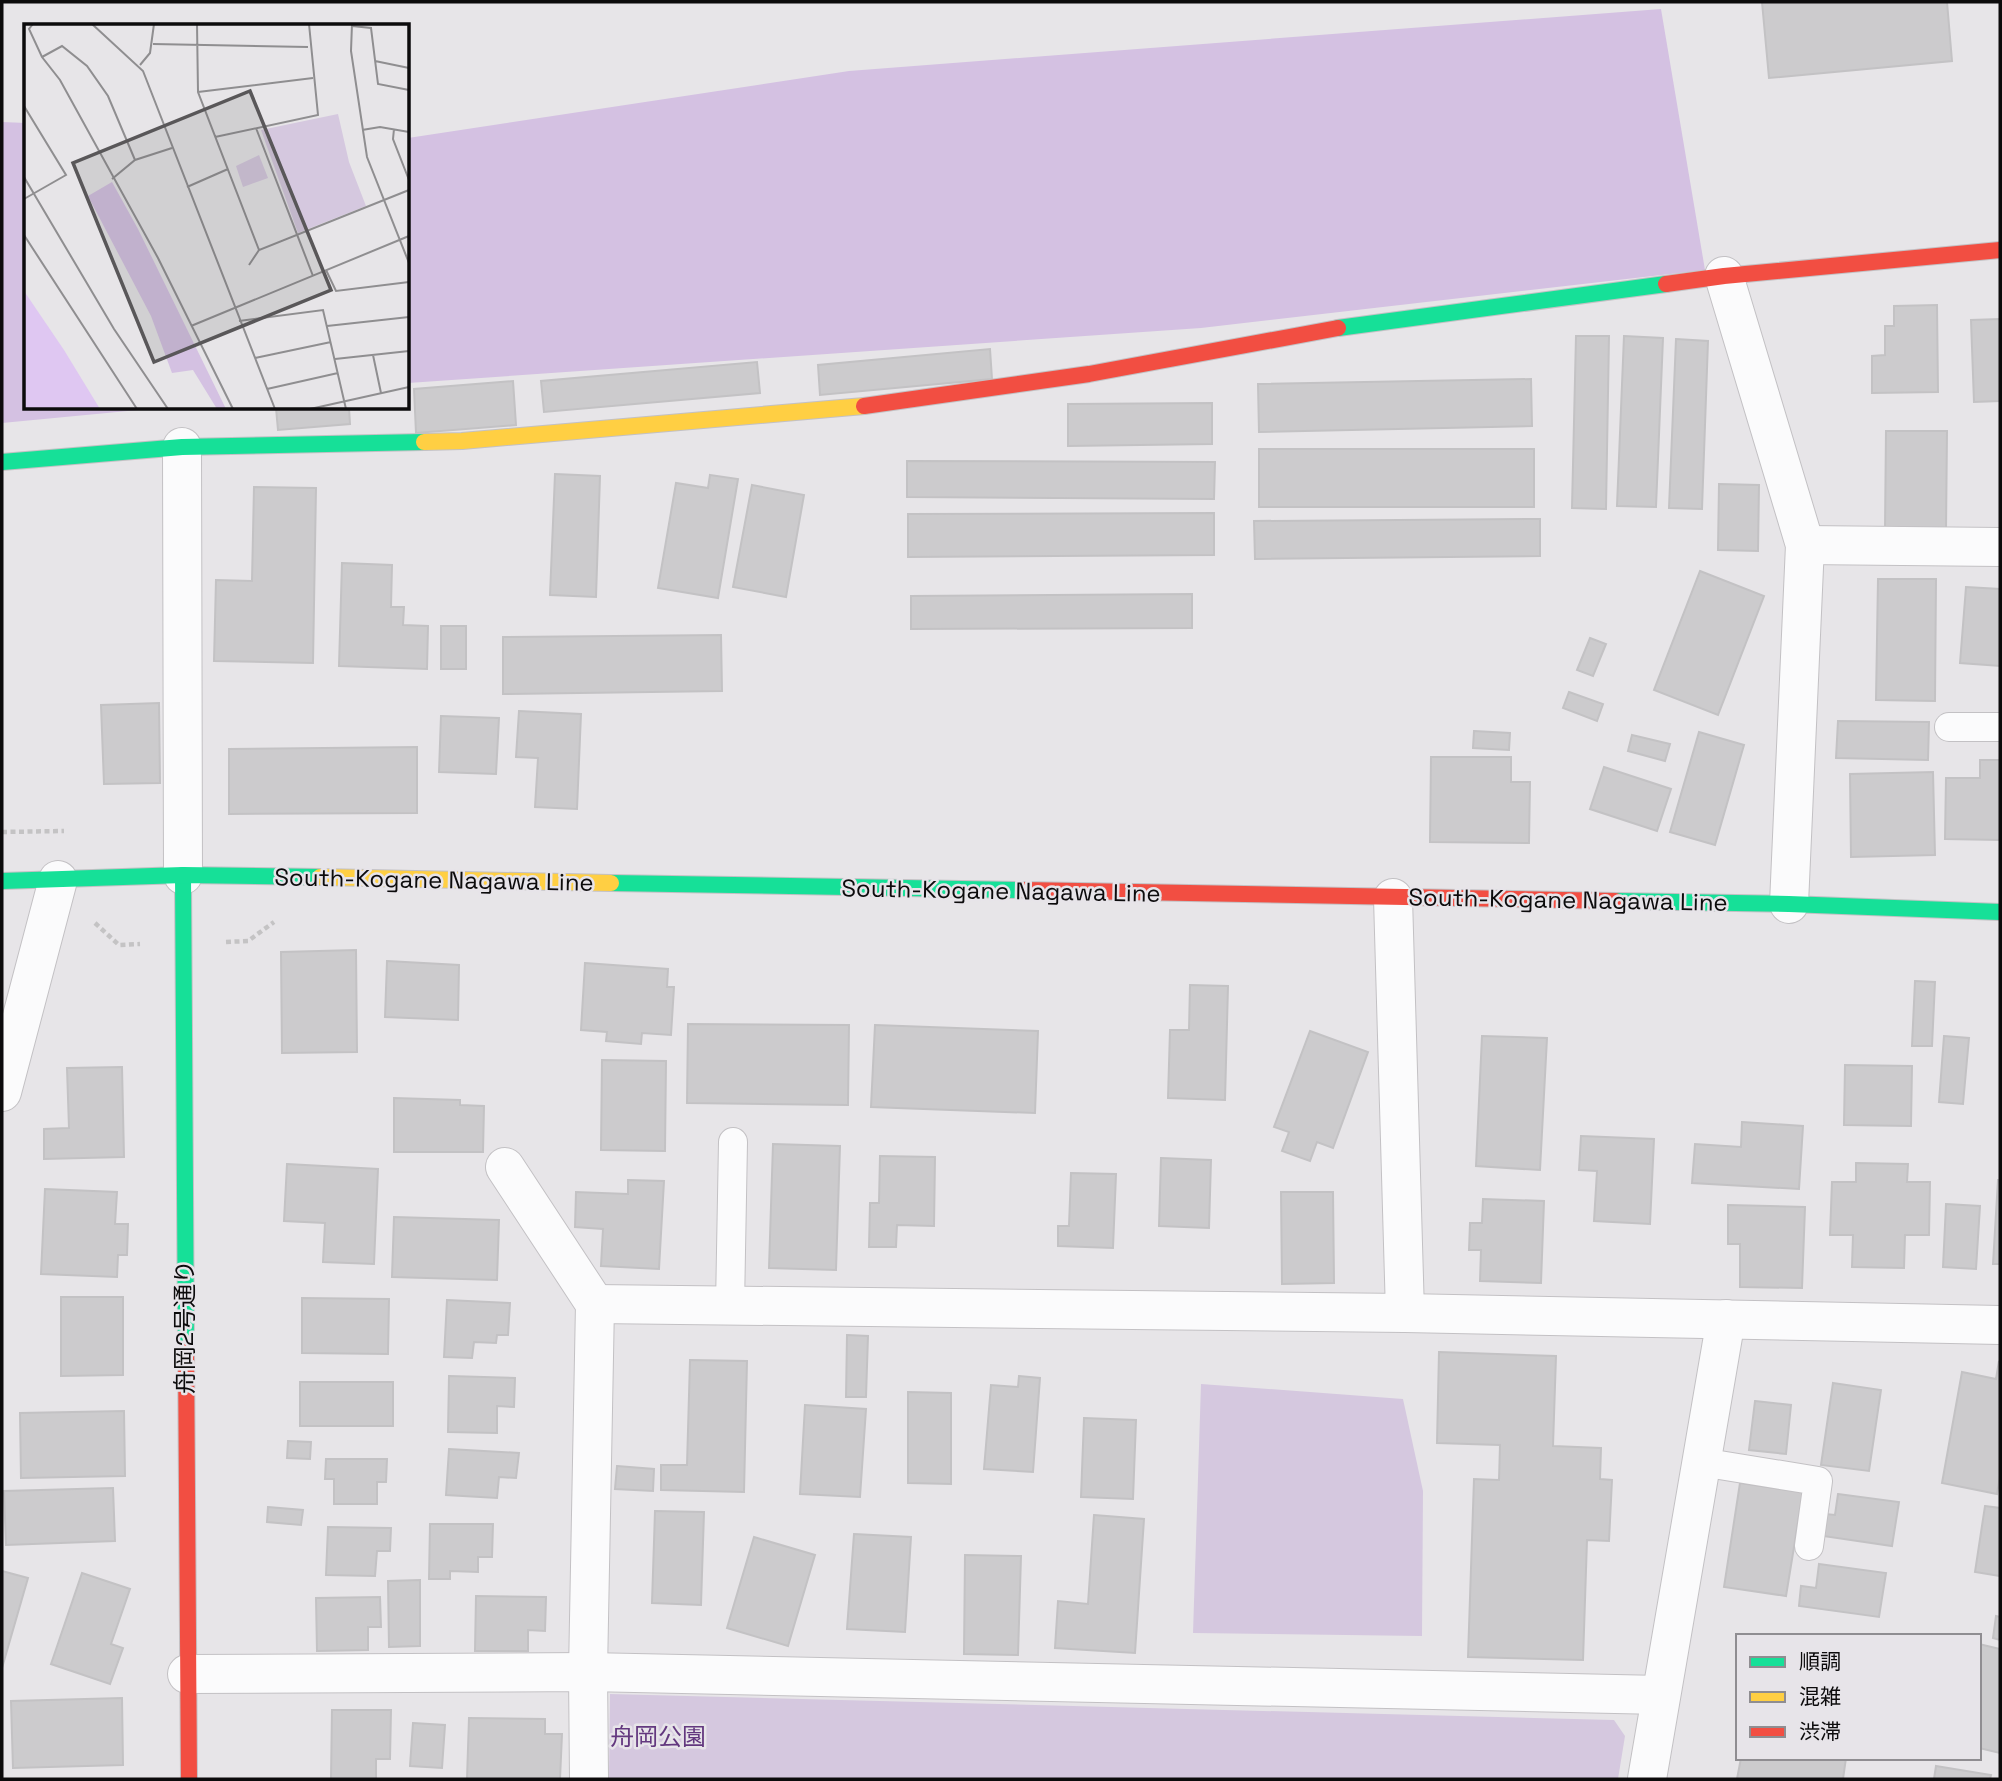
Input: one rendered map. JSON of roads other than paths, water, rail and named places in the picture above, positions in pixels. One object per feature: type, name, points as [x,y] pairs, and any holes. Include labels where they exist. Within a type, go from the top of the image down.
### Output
[{"type":"street","points":[[2,462],[182,447],[462,442],[884,404],[1090,374],[1306,332],[1724,276],[2000,250]]},
{"type":"street","points":[[1724,276],[1805,545],[1789,904]]},
{"type":"street","points":[[182,447],[183,875]]},
{"type":"street","points":[[1805,545],[2000,547]]},
{"type":"street","name":"South-Kogane Nagawa Line","points":[[2,881],[183,875],[1789,904],[2000,912]]},
{"type":"street","name":"舟岡2号通り","points":[[183,875],[189,1779]]},
{"type":"street","points":[[2,1092],[58,880]]},
{"type":"street","points":[[1393,898],[1405,1314]]},
{"type":"street","points":[[505,1167],[595,1304],[588,1671],[589,1779]]},
{"type":"street","points":[[595,1304],[1405,1314],[2000,1325]]},
{"type":"street","points":[[1647,1779],[1726,1319]]},
{"type":"street","points":[[187,1674],[588,1671],[1661,1695]]},
{"type":"lane","points":[[1949,727],[2000,727]]},
{"type":"lane","points":[[730,1306],[733,1142]]},
{"type":"lane","points":[[1701,1462],[1818,1480],[1809,1546]]},
{"type":"park label","name":"舟岡公園","points":[[658,1737]]}]
